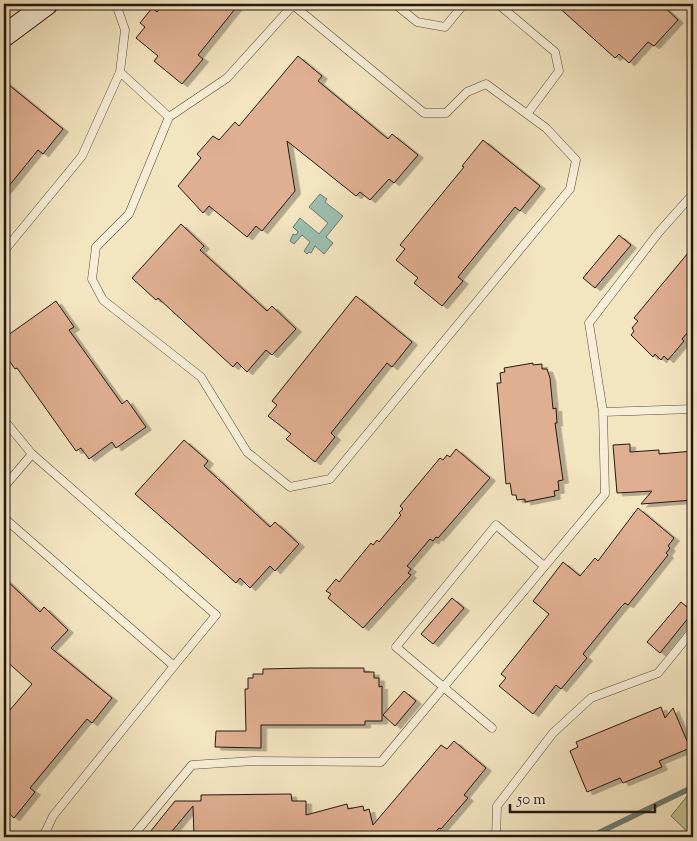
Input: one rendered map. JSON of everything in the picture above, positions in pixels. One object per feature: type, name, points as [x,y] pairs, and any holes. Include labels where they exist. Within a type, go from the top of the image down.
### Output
[{"type":"main road","points":[[4,36],[47,4]]},
{"type":"lane","points":[[4,251],[82,156],[120,72],[125,30],[116,4]]},
{"type":"lane","points":[[293,4],[424,113],[446,114],[467,92],[486,84],[527,114],[546,128],[576,160],[570,189],[330,479],[290,488],[247,452],[201,377],[104,300],[92,279],[96,246],[129,214],[169,117],[227,78],[293,4]]},
{"type":"lane","points":[[395,4],[416,22],[445,27],[464,4]]},
{"type":"lane","points":[[498,4],[555,52],[559,71],[527,114]]},
{"type":"lane","points":[[120,72],[169,117]]},
{"type":"lane","points":[[132,837],[192,764],[253,761],[381,762],[605,494],[603,412],[589,323],[659,232],[693,194]]},
{"type":"lane","points":[[603,412],[693,408]]},
{"type":"lane","points":[[4,420],[32,454],[216,615],[54,816],[42,837]]},
{"type":"lane","points":[[4,487],[32,454]]},
{"type":"lane","points":[[4,518],[174,666]]},
{"type":"lane","points":[[492,728],[396,647],[496,524],[544,566]]},
{"type":"lane","points":[[496,837],[498,806],[553,733],[591,698],[658,673],[693,630]]},
{"type":"green space","points":[[693,789],[693,837],[671,816]]},
{"type":"shaded area","points":[[320,194],[327,199],[325,202],[343,216],[326,237],[333,243],[324,254],[315,246],[311,253],[307,254],[304,251],[310,242],[302,235],[294,244],[290,241],[293,234],[296,235],[298,232],[293,227],[300,218],[319,234],[328,223],[309,207]]},
{"type":"building","points":[[164,4],[239,4],[198,55],[203,59],[182,84],[154,61],[158,56],[136,38],[145,27],[140,23],[152,8],[157,12]]},
{"type":"building","points":[[555,4],[661,4],[678,20],[654,46],[648,42],[629,63],[619,54],[615,58]]},
{"type":"building","points":[[298,56],[322,76],[318,81],[388,139],[392,134],[418,155],[394,183],[389,179],[370,200],[360,192],[356,196],[287,141],[295,191],[262,231],[256,226],[247,237],[209,206],[203,213],[178,186],[201,158],[197,154],[213,136],[219,140],[235,122],[239,126]]},
{"type":"building","points":[[4,81],[63,129],[43,154],[38,150],[4,192]]},
{"type":"building","points":[[483,140],[540,186],[520,211],[515,207],[458,277],[463,281],[442,306],[414,283],[418,278],[396,260],[405,249],[400,245],[464,167],[462,166]]},
{"type":"building","points":[[181,224],[204,246],[200,250],[267,311],[272,306],[296,329],[272,355],[266,350],[247,372],[237,362],[233,367],[158,298],[156,300],[132,278]]},
{"type":"building","points":[[619,235],[631,245],[595,288],[583,278]]},
{"type":"building","points":[[693,247],[693,326],[682,339],[684,341],[668,360],[664,356],[661,360],[655,354],[653,357],[631,335],[634,331],[632,328],[638,321],[634,318]]},
{"type":"building","points":[[356,296],[412,342],[392,367],[387,363],[331,433],[335,437],[315,462],[286,439],[291,434],[268,416],[277,405],[272,401]]},
{"type":"building","points":[[56,301],[74,327],[69,330],[122,404],[127,400],[146,427],[116,448],[112,442],[89,459],[81,448],[76,451],[17,368],[15,369],[4,353],[4,338]]},
{"type":"building","points":[[533,363],[533,365],[542,364],[542,369],[547,369],[550,378],[553,409],[556,408],[557,423],[555,423],[563,480],[558,481],[559,490],[554,491],[555,496],[525,502],[525,499],[517,500],[516,495],[512,495],[510,483],[506,484],[497,383],[501,383],[500,373],[505,372],[504,368]]},
{"type":"building","points":[[184,440],[208,461],[204,466],[270,527],[275,522],[299,544],[275,571],[270,566],[250,588],[240,578],[236,583],[135,494]]},
{"type":"building","points":[[630,444],[630,452],[659,450],[659,454],[693,451],[693,500],[641,504],[652,491],[617,493],[613,445]]},
{"type":"building","points":[[456,449],[490,478],[438,538],[436,537],[433,541],[430,539],[407,566],[411,569],[408,573],[411,575],[363,628],[328,598],[331,594],[326,591],[336,579],[339,582],[371,543],[373,545],[377,540],[379,542],[401,515],[399,513],[403,509],[400,506],[440,458],[443,460],[447,455],[450,457]]},
{"type":"building","points":[[638,508],[674,538],[668,546],[670,548],[666,553],[668,555],[628,605],[625,603],[621,607],[583,654],[587,658],[561,689],[556,685],[533,714],[499,686],[506,678],[501,674],[549,614],[533,601],[563,562],[580,576],[595,558],[598,561]]},
{"type":"building","points":[[4,578],[40,612],[44,607],[68,630],[51,648],[112,698],[92,723],[87,719],[30,788],[35,792],[14,818],[4,809],[4,705],[10,710],[32,684],[4,659]]},
{"type":"building","points":[[452,598],[464,608],[433,644],[421,634]]},
{"type":"building","points":[[681,602],[693,612],[660,653],[647,642]]},
{"type":"building","points":[[364,668],[364,672],[374,672],[374,678],[379,678],[379,687],[382,686],[382,721],[365,721],[365,725],[261,725],[261,748],[215,747],[216,731],[246,731],[245,689],[248,689],[248,678],[253,678],[253,674],[263,674],[263,669]]},
{"type":"building","points":[[404,691],[416,701],[395,726],[383,715]]},
{"type":"building","points":[[661,707],[665,718],[673,708],[690,748],[659,761],[662,767],[623,783],[620,778],[587,792],[570,751],[578,747],[576,742]]},
{"type":"building","points":[[454,741],[486,768],[464,795],[468,798],[441,829],[439,828],[431,837],[194,837],[193,806],[167,837],[146,837],[175,801],[201,801],[201,795],[291,794],[292,801],[306,801],[306,815],[347,804],[348,809],[363,806],[364,811],[369,809],[373,825],[441,745],[447,749]]},
{"type":"waterway","points":[[590,837],[693,787]]}]
